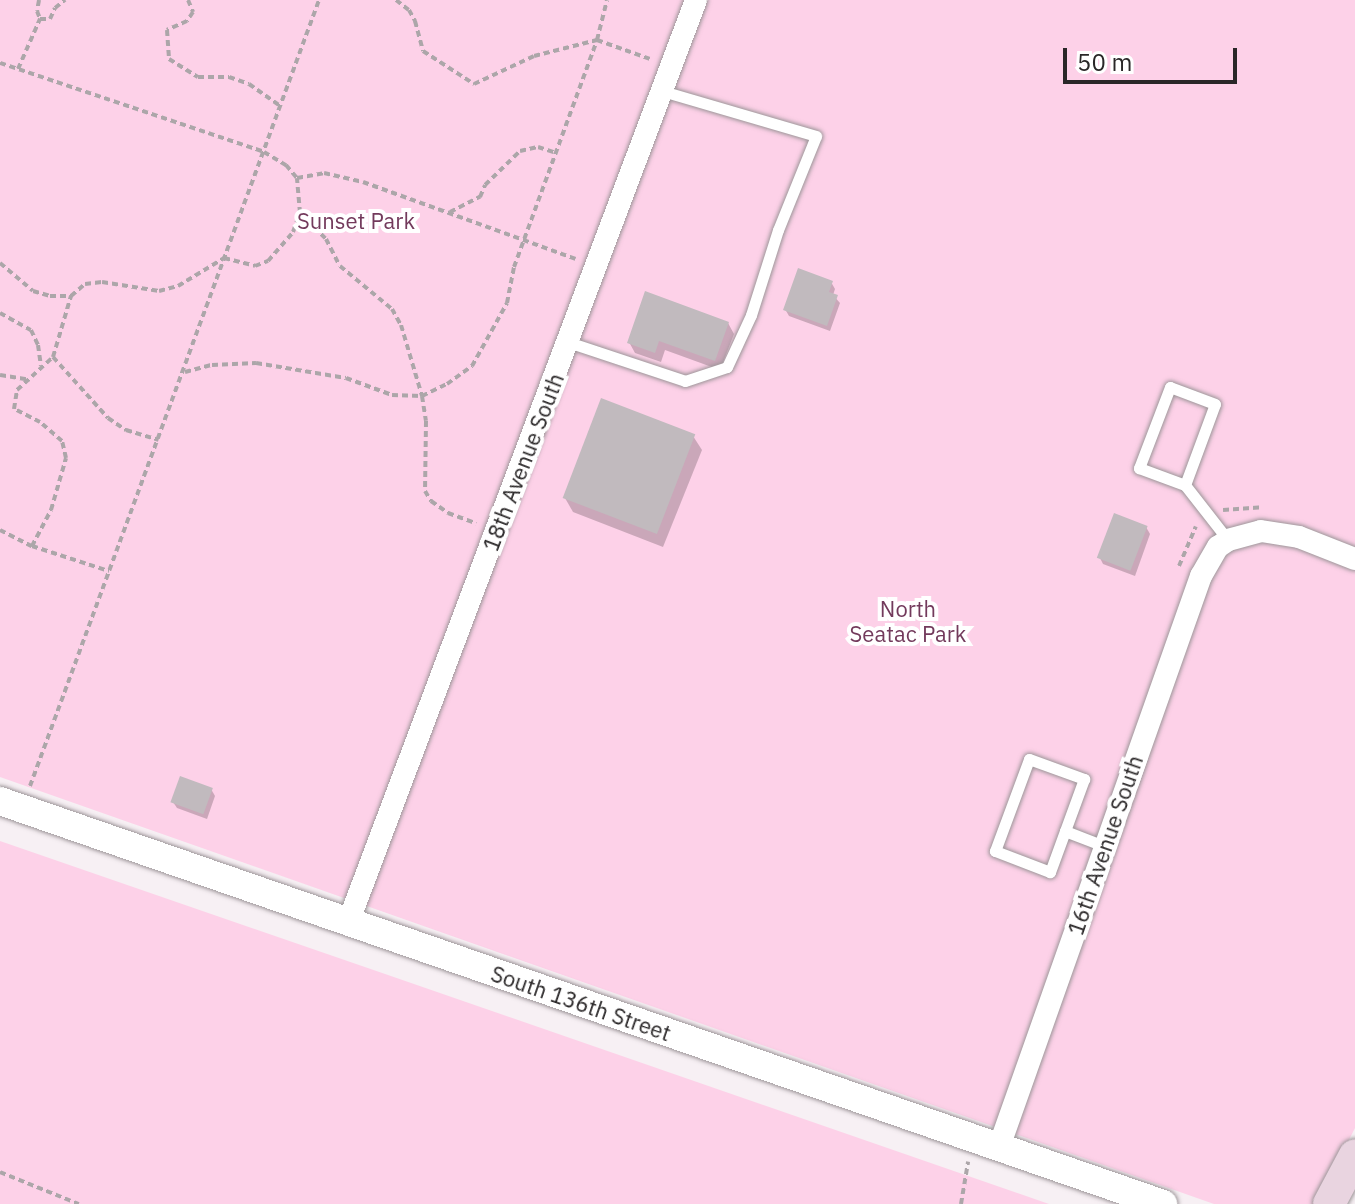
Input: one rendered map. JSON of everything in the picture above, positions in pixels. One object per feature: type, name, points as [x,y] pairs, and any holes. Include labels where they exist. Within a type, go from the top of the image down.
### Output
[{"type":"main road","points":[[1329,1204],[1355,1155]]},
{"type":"street","name":"18th Avenue South","points":[[348,923],[696,0]]},
{"type":"street","points":[[1223,544],[1261,531],[1281,533],[1355,559]]},
{"type":"street","name":"16th Avenue South","points":[[999,1147],[1189,602],[1223,544]]},
{"type":"street","name":"South 136th Street","points":[[11,805],[1163,1204]]},
{"type":"lane","points":[[568,342],[685,381],[727,367],[751,315],[778,230],[816,136],[662,91]]},
{"type":"lane","points":[[1185,485],[1215,404],[1170,387],[1139,468],[1185,485],[1223,544]]},
{"type":"lane","points":[[1029,759],[1084,779],[1065,831],[1050,872],[995,851],[1029,759]]},
{"type":"lane","points":[[1065,831],[1104,846]]},
{"type":"path","points":[[18,69],[40,19],[37,11],[39,0]]},
{"type":"path","points":[[40,19],[50,19],[55,8],[65,0]]},
{"type":"path","points":[[188,0],[193,12],[187,21],[167,30],[169,59],[198,77],[229,77],[249,84],[280,106]]},
{"type":"path","points":[[11,805],[109,571],[319,0]]},
{"type":"path","points":[[396,0],[409,10],[423,51],[474,84],[534,56],[597,40],[671,67]]},
{"type":"path","points":[[183,372],[212,365],[256,363],[346,378],[392,395],[422,396],[461,375],[481,353],[507,303],[514,267],[597,40],[607,0]]},
{"type":"path","points":[[0,63],[264,152],[286,165],[297,178],[300,213],[293,232],[268,261],[255,266],[224,258],[178,286],[159,291],[102,282],[85,284],[71,296],[53,357],[17,390],[14,409],[40,422],[62,441],[66,458],[51,510],[32,546]]},
{"type":"path","points":[[450,212],[480,197],[485,185],[520,151],[538,147],[556,153]]},
{"type":"path","points":[[297,178],[324,173],[363,182],[597,266]]},
{"type":"path","points":[[300,213],[326,239],[340,266],[392,309],[401,325],[422,396],[427,444],[425,491],[431,501],[448,513],[496,531]]},
{"type":"path","points":[[0,263],[33,291],[71,296]]},
{"type":"path","points":[[0,313],[31,330],[38,345],[41,366]]},
{"type":"path","points":[[53,357],[108,418],[126,430],[158,440]]},
{"type":"path","points":[[0,375],[30,380]]},
{"type":"path","points":[[0,530],[32,546],[109,571]]},
{"type":"path","points":[[0,1172],[79,1204]]},
{"type":"green space","name":"North Seatac Park","points":[[0,0],[1355,0],[1355,1128],[1316,1204],[1214,1204],[0,777]]},
{"type":"green space","points":[[0,841],[388,975],[1049,1204],[0,1204]]},
{"type":"building","points":[[798,268],[833,281],[829,292],[838,295],[827,326],[783,310]]},
{"type":"building","points":[[645,291],[729,322],[715,361],[659,341],[655,353],[627,343]]},
{"type":"building","points":[[601,398],[695,434],[657,534],[563,498]]},
{"type":"building","points":[[1114,513],[1148,526],[1130,571],[1097,558]]},
{"type":"building","points":[[180,776],[213,788],[203,814],[170,802]]},
{"type":"park label","name":"Sunset Park","points":[[356,221]]}]
